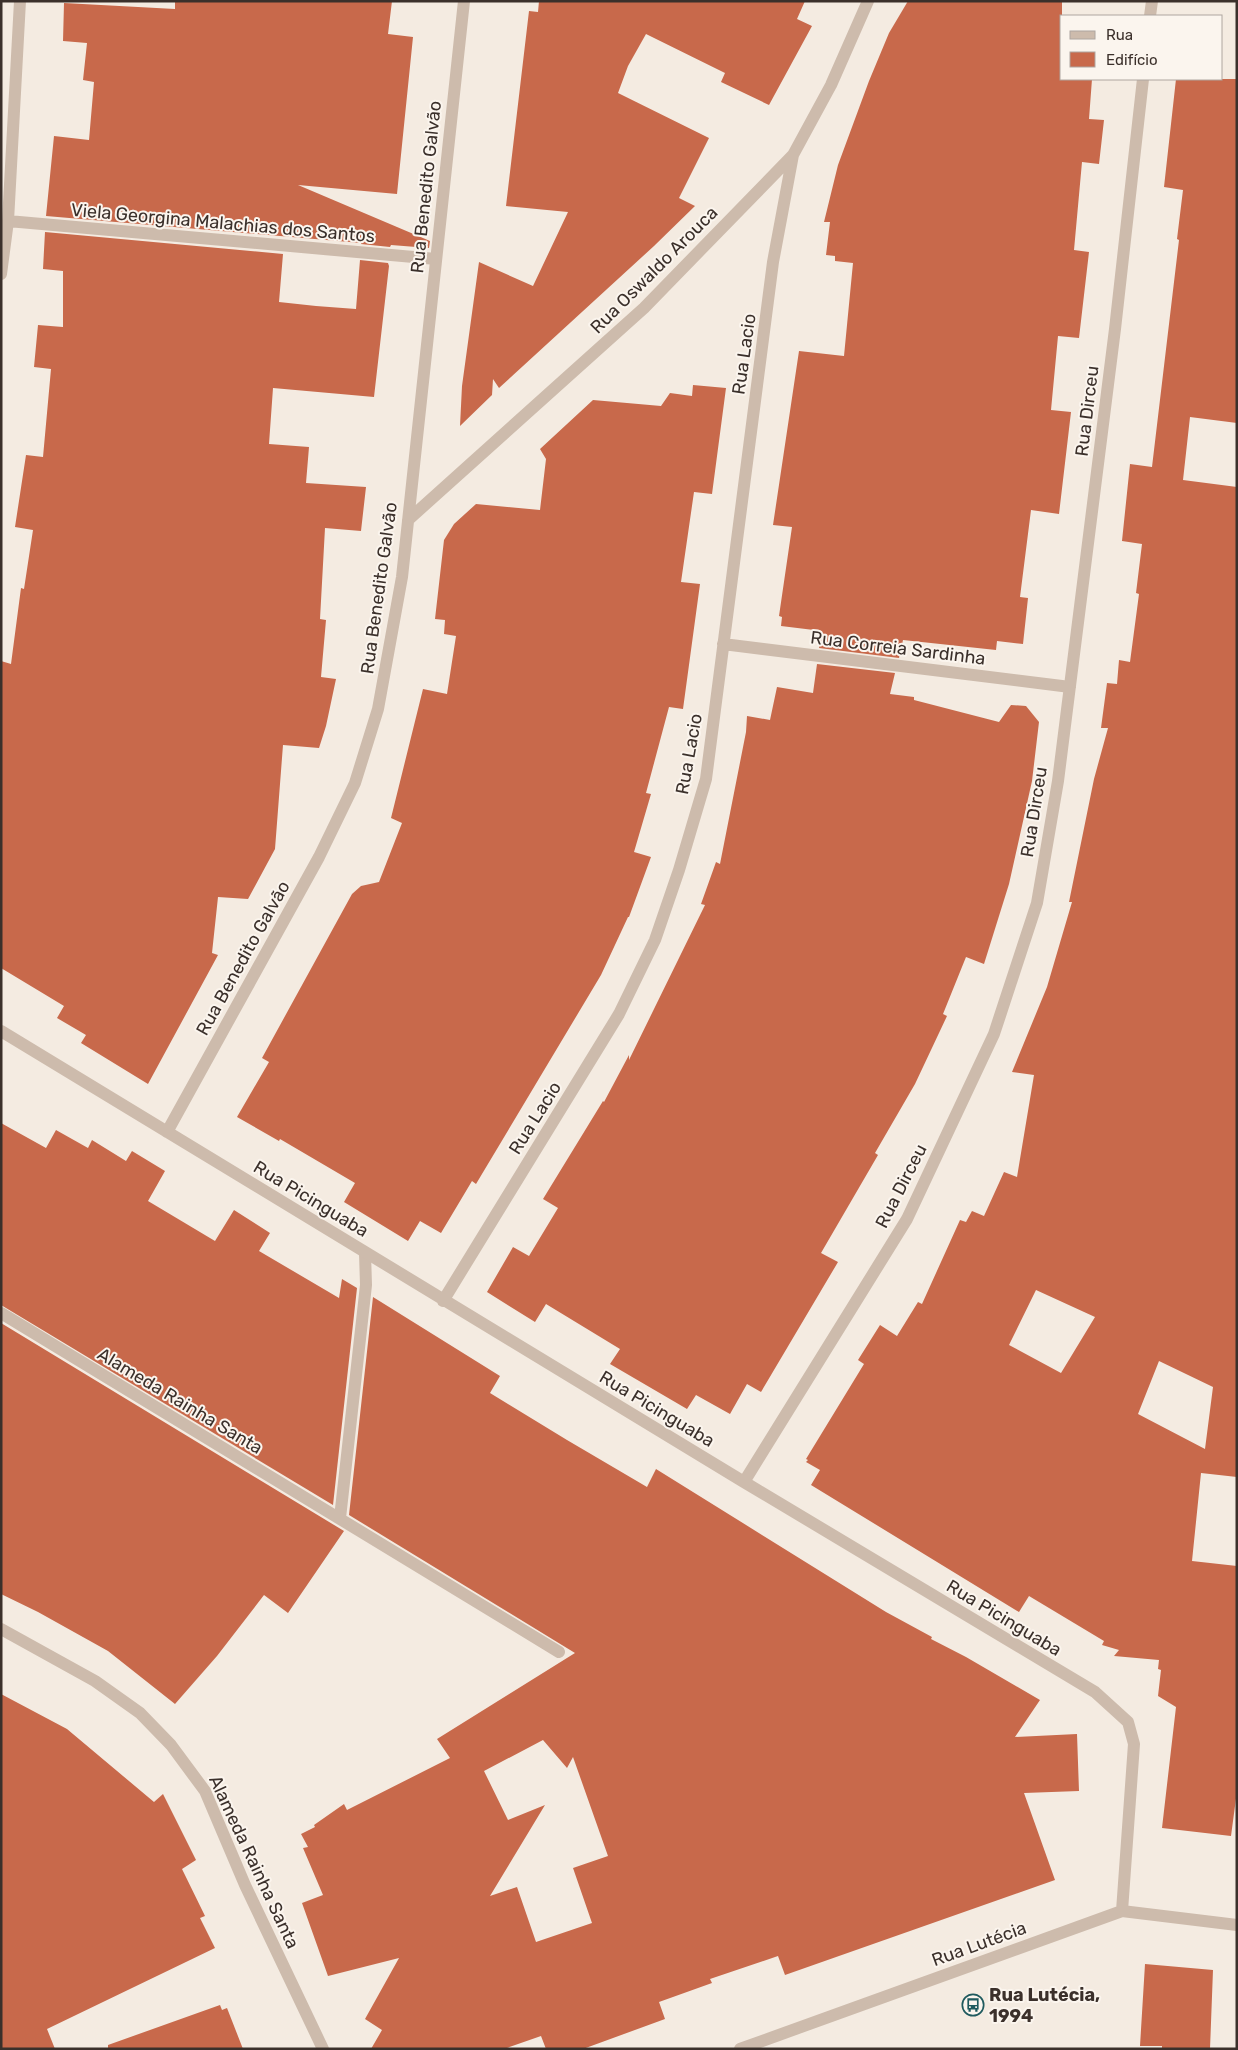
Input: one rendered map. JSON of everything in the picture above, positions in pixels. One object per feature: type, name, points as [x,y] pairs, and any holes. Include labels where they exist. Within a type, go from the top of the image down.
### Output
[{"type":"street","points":[[1,274],[8,221],[20,1]]},
{"type":"street","name":"Rua Benedito Galvão","points":[[167,1132],[319,857],[355,783],[378,709],[402,578],[464,1]]},
{"type":"street","name":"Rua Oswaldo Arouca","points":[[408,520],[644,308],[793,155],[832,85],[868,1]]},
{"type":"street","points":[[1150,15],[1152,1]]},
{"type":"street","name":"Rua Dirceu","points":[[744,1482],[907,1218],[994,1034],[1037,903],[1058,781],[1115,329],[1143,80]]},
{"type":"street","name":"Rua Lacio","points":[[443,1301],[619,1014],[655,940],[679,870],[706,779],[774,262],[793,155]]},
{"type":"street","name":"Viela Georgina Malachias dos Santos","points":[[8,221],[436,260]]},
{"type":"street","name":"Rua Correia Sardinha","points":[[723,644],[1070,687]]},
{"type":"street","name":"Rua Picinguaba","points":[[1,1031],[443,1301],[1095,1692],[1128,1722],[1134,1744],[1122,1911]]},
{"type":"street","points":[[340,1518],[366,1286],[365,1253]]},
{"type":"street","name":"Alameda Rainha Santa","points":[[1,1313],[559,1652]]},
{"type":"street","name":"Alameda Rainha Santa","points":[[1,1629],[95,1681],[140,1713],[172,1745],[205,1791],[245,1885],[323,2049]]},
{"type":"street","name":"Rua Lutécia","points":[[740,2049],[1122,1911],[1237,1925]]},
{"type":"building","points":[[175,1],[392,1],[388,34],[413,37],[397,194],[298,185],[430,241],[429,248],[391,245],[390,247],[46,216],[54,136],[89,140],[94,82],[83,80],[87,43],[63,41],[64,3],[175,9]]},
{"type":"building","points":[[539,1],[805,1],[797,19],[812,26],[769,105],[721,82],[725,73],[646,34],[628,66],[618,93],[709,138],[679,198],[695,206],[499,388],[493,379],[492,395],[460,426],[462,386],[479,262],[533,286],[568,212],[506,206],[529,11],[538,12]]},
{"type":"building","points":[[908,1],[1062,1],[1062,15],[1060,15],[1060,80],[1092,80],[1089,119],[1104,120],[1099,164],[1082,162],[1074,250],[1089,252],[1079,338],[1058,336],[1051,410],[1071,412],[1059,514],[1031,510],[1020,597],[1028,598],[1023,644],[997,641],[996,650],[903,640],[899,658],[819,648],[822,631],[781,626],[782,617],[779,616],[792,527],[773,525],[799,351],[844,356],[853,263],[835,261],[835,256],[826,255],[830,222],[824,222],[838,165],[889,33]]},
{"type":"building","points":[[1237,79],[1237,423],[1190,417],[1183,480],[1237,487],[1237,1477],[1201,1473],[1192,1561],[1237,1566],[1237,1791],[1231,1836],[1162,1828],[1176,1707],[1158,1696],[1161,1670],[1158,1669],[1159,1660],[1114,1656],[1119,1650],[1102,1645],[1104,1641],[1029,1596],[1019,1612],[811,1485],[820,1470],[806,1462],[808,1460],[806,1459],[864,1364],[858,1360],[880,1325],[897,1336],[918,1302],[922,1304],[960,1220],[966,1222],[972,1211],[984,1216],[1004,1172],[1017,1177],[1034,1075],[1012,1072],[1047,987],[1072,902],[1069,902],[1094,779],[1108,728],[1101,728],[1107,683],[1117,684],[1119,660],[1130,662],[1139,594],[1136,593],[1142,544],[1122,541],[1130,464],[1152,467],[1179,240],[1177,239],[1183,190],[1164,187],[1176,80]],"holes":[[[1036,1290],[1095,1317],[1061,1373],[1009,1345]],[[1159,1361],[1213,1387],[1205,1449],[1138,1414]]]},
{"type":"building","points":[[45,232],[283,254],[279,302],[316,306],[356,309],[360,260],[388,263],[389,266],[374,397],[273,388],[269,444],[309,447],[306,483],[366,487],[361,531],[325,528],[320,619],[326,620],[321,677],[336,679],[326,726],[319,748],[283,745],[275,849],[248,899],[218,897],[212,953],[218,955],[148,1084],[81,1043],[86,1035],[57,1018],[64,1006],[1,968],[1,661],[11,664],[21,588],[24,589],[33,530],[15,527],[26,455],[43,457],[51,369],[34,367],[38,325],[63,327],[63,271],[43,269]]},
{"type":"building","points":[[693,385],[726,388],[712,494],[694,492],[681,582],[700,584],[683,709],[669,707],[646,793],[651,794],[634,852],[651,857],[629,917],[601,975],[476,1184],[472,1181],[441,1233],[420,1221],[408,1241],[344,1202],[355,1183],[280,1139],[279,1141],[237,1117],[269,1062],[262,1058],[352,894],[361,886],[379,882],[402,823],[391,818],[423,689],[447,694],[456,636],[444,634],[445,620],[435,619],[444,540],[454,524],[476,504],[540,510],[546,459],[540,449],[593,400],[661,406],[670,393],[692,396]]},
{"type":"building","points":[[817,664],[895,673],[890,694],[914,697],[914,700],[999,722],[1011,705],[1026,706],[1039,722],[1032,781],[1009,884],[984,964],[966,957],[943,1014],[947,1016],[915,1084],[875,1153],[878,1155],[821,1253],[838,1262],[761,1392],[747,1384],[730,1414],[696,1395],[687,1409],[610,1364],[620,1349],[546,1304],[535,1322],[487,1292],[513,1247],[529,1256],[558,1208],[543,1199],[604,1102],[629,1055],[629,1060],[705,905],[701,904],[716,862],[720,864],[746,732],[747,716],[770,720],[777,687],[813,693]]},
{"type":"building","points":[[1,1123],[46,1148],[56,1130],[88,1148],[92,1140],[126,1161],[132,1151],[165,1171],[148,1201],[215,1241],[234,1210],[270,1233],[259,1251],[339,1298],[342,1279],[357,1288],[333,1505],[1,1305]]},
{"type":"building","points":[[373,1297],[500,1376],[490,1393],[567,1440],[647,1487],[656,1469],[886,1612],[1040,1700],[1015,1737],[1077,1734],[1079,1791],[1024,1793],[1055,1880],[785,1975],[778,1956],[710,1979],[712,1983],[659,2002],[665,2019],[583,2049],[546,2049],[541,2036],[504,2049],[371,2049],[382,2030],[365,2019],[399,1958],[328,1976],[302,1903],[323,1895],[303,1848],[308,1847],[301,1834],[315,1827],[314,1825],[344,1804],[347,1810],[450,1758],[437,1739],[575,1653],[349,1515]],"holes":[[[543,1740],[567,1768],[573,1757],[608,1856],[573,1868],[592,1923],[536,1942],[517,1887],[490,1896],[545,1805],[508,1820],[484,1771]]]},
{"type":"building","points":[[1,1323],[344,1531],[288,1613],[264,1595],[217,1656],[175,1704],[108,1651],[38,1612],[1,1594]]},
{"type":"building","points":[[1,1694],[67,1729],[154,1802],[163,1794],[196,1860],[182,1869],[205,1916],[200,1918],[215,1948],[47,2029],[55,2049],[1,2049]]},
{"type":"building","points":[[1145,1964],[1213,1970],[1210,2049],[1162,2049],[1162,2046],[1140,2046]]},
{"type":"building","points":[[220,2005],[222,2010],[227,2008],[243,2049],[108,2049],[108,2045]]},
{"type":"place","name":"Rua Lutécia, 1994","points":[[973,2005]]}]
